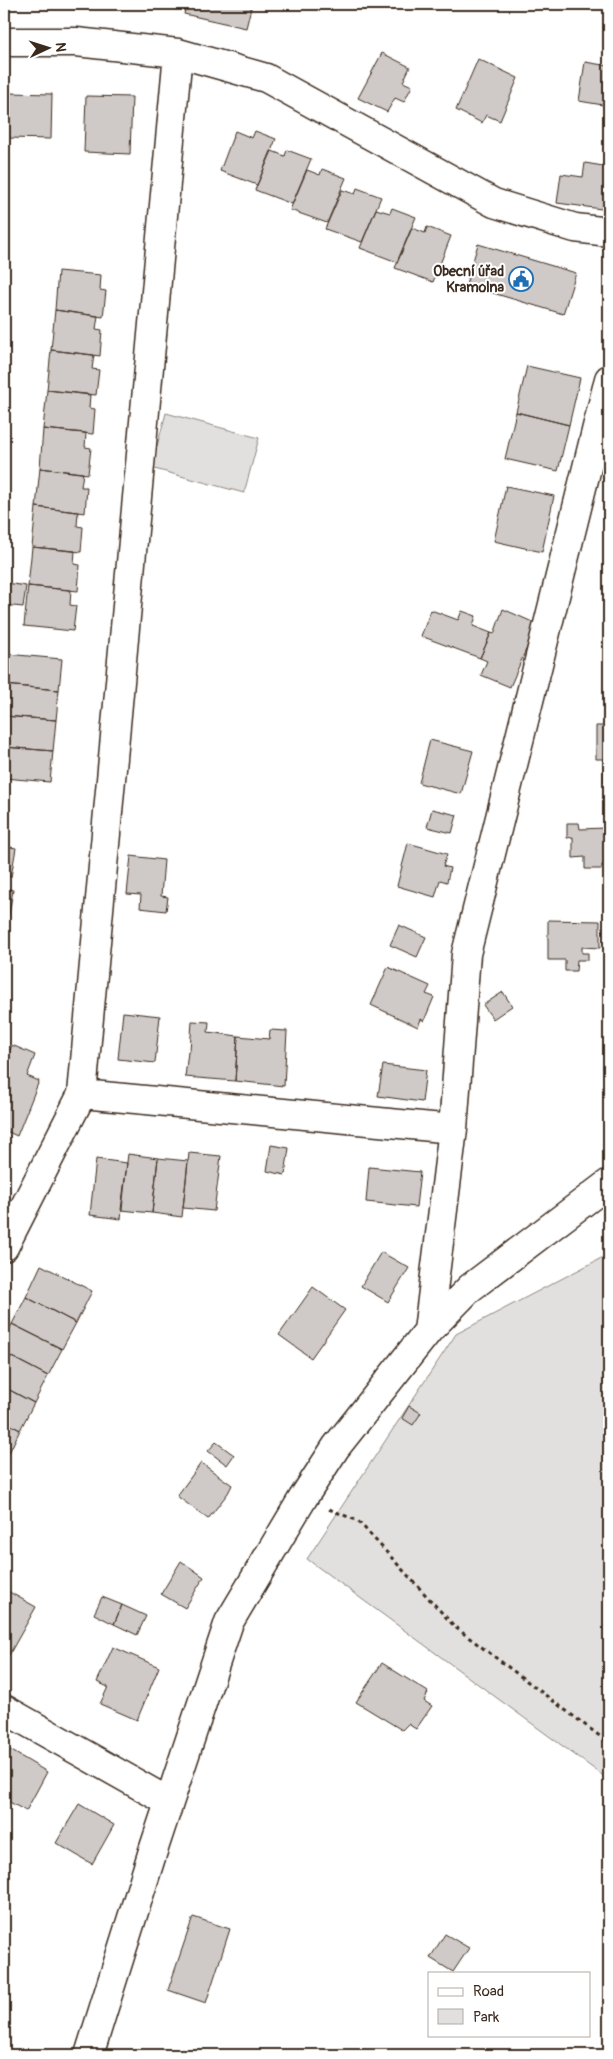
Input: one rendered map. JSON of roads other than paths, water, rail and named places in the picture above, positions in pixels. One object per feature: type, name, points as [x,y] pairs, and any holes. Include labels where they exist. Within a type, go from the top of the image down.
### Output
[{"type":"street","points":[[4,42],[76,42],[178,53],[266,78],[494,203],[575,228],[609,232]]},
{"type":"street","points":[[4,1247],[82,1094],[178,53]]},
{"type":"street","points":[[428,1331],[453,1129],[466,954],[609,379]]},
{"type":"street","points":[[82,1094],[453,1129]]},
{"type":"street","points":[[89,2055],[169,1802],[229,1622],[303,1498],[336,1447],[428,1331],[470,1288],[609,1183]]},
{"type":"street","points":[[4,1709],[169,1802]]},
{"type":"place","name":"Obecní úřad Kramolna","points":[[521,279]]}]
